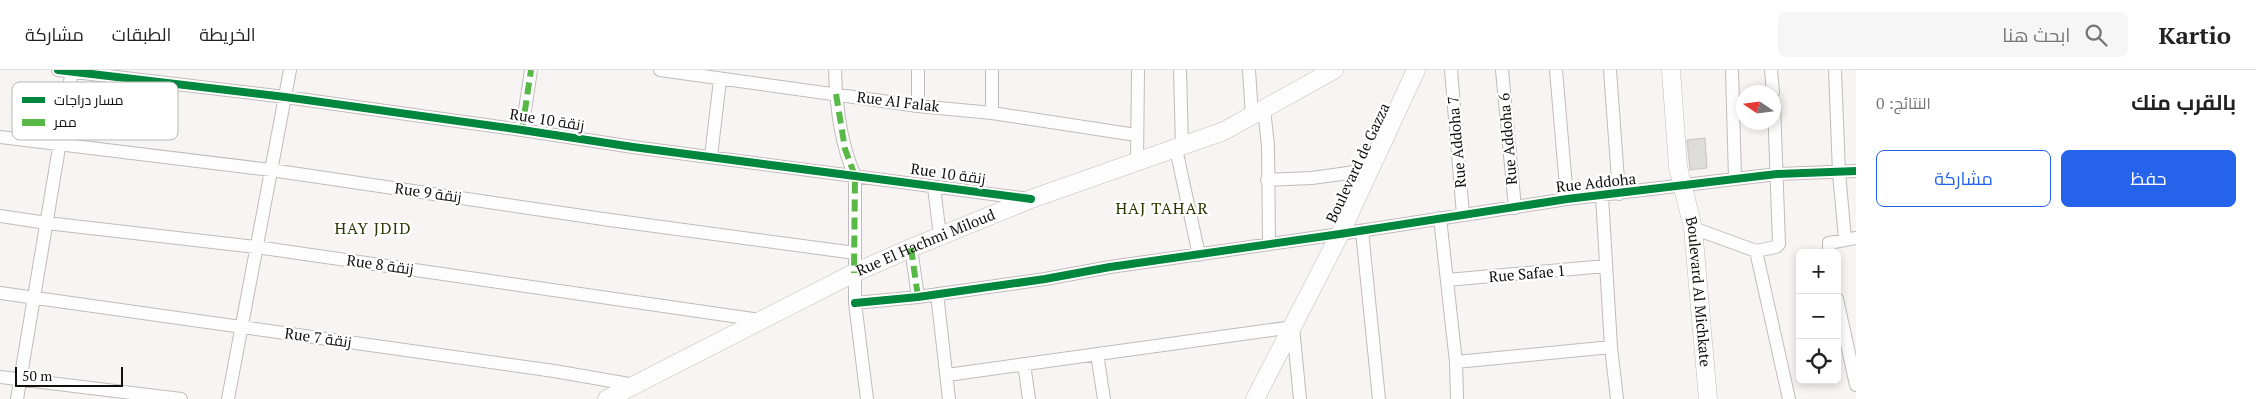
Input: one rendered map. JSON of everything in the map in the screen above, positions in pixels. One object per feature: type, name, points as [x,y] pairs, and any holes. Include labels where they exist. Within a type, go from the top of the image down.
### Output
[{"type":"street","name":"Rue 10 زنقة","points":[[58,70],[162,82]]},
{"type":"street","points":[[228,399],[290,70]]},
{"type":"street","points":[[522,130],[531,70]]},
{"type":"street","name":"Rue Al Falak","points":[[660,70],[685,72],[720,80],[918,106],[992,113],[1136,135]]},
{"type":"street","points":[[835,70],[836,94],[844,149],[855,176],[855,303],[867,399]]},
{"type":"street","points":[[918,70],[918,106]]},
{"type":"street","points":[[992,70],[992,113]]},
{"type":"street","points":[[1137,163],[1138,70]]},
{"type":"street","points":[[1180,70],[1179,148],[1199,255]]},
{"type":"street","points":[[1249,70],[1258,113],[1268,146],[1266,180],[1269,243]]},
{"type":"street","name":"Rue El Hachmi Miloud","points":[[607,399],[854,273],[1031,200],[1224,131],[1258,113],[1313,76],[1334,70]]},
{"type":"street","name":"Boulevard de Gazza","points":[[1254,399],[1340,234],[1416,70]]},
{"type":"street","name":"Rue Addoha 7","points":[[1450,70],[1463,215]]},
{"type":"street","name":"Rue Addoha 6","points":[[1502,70],[1515,208]]},
{"type":"street","points":[[1556,70],[1567,199]]},
{"type":"street","points":[[1610,70],[1619,194]]},
{"type":"street","name":"Boulevard Al Michkate","points":[[1671,70],[1678,167],[1693,228],[1708,399]]},
{"type":"street","points":[[1732,70],[1736,178]]},
{"type":"street","points":[[1771,70],[1772,85]]},
{"type":"street","points":[[1829,249],[1829,243],[1851,239],[1840,172],[1835,70]]},
{"type":"street","points":[[711,156],[720,80]]},
{"type":"street","name":"Rue 10 زنقة","points":[[178,84],[1031,200]]},
{"type":"street","points":[[1693,228],[1756,251],[1776,247],[1779,244],[1775,130]]},
{"type":"street","name":"Rue 9 زنقة","points":[[22,140],[271,170],[610,220],[855,253]]},
{"type":"street","points":[[17,399],[60,140]]},
{"type":"street","points":[[1266,180],[1312,178],[1369,170]]},
{"type":"street","name":"Rue Addoha","points":[[855,303],[918,297],[1567,199],[1777,174],[1856,171]]},
{"type":"street","points":[[934,187],[940,236]]},
{"type":"street","points":[[1602,196],[1611,347],[1617,399]]},
{"type":"street","name":"Rue 8 زنقة","points":[[0,216],[256,247],[760,320]]},
{"type":"street","points":[[1440,218],[1456,362],[1457,399]]},
{"type":"street","points":[[1362,231],[1379,399]]},
{"type":"street","points":[[911,248],[918,297]]},
{"type":"street","points":[[1756,251],[1789,399]]},
{"type":"street","name":"Rue Safae 1","points":[[1448,280],[1606,266]]},
{"type":"street","name":"Rue 7 زنقة","points":[[0,293],[554,371],[635,385]]},
{"type":"street","points":[[937,294],[950,399]]},
{"type":"street","points":[[1841,314],[1853,361],[1856,385]]},
{"type":"street","points":[[947,375],[1293,327],[1300,399]]},
{"type":"street","points":[[1456,362],[1611,347]]},
{"type":"street","points":[[1097,354],[1104,399]]},
{"type":"street","points":[[1024,364],[1029,399]]},
{"type":"street","points":[[0,377],[181,399]]},
{"type":"building","points":[[1705,138],[1707,168],[1690,170],[1687,140]]},
{"type":"marked path","points":[[522,130],[531,70]]},
{"type":"marked path","points":[[836,94],[845,149],[855,176],[854,273]]},
{"type":"marked path","points":[[911,248],[918,297]]},
{"type":"cycle path","points":[[58,70],[159,82]]},
{"type":"cycle path","points":[[178,84],[285,97],[633,147],[1031,199]]},
{"type":"cycle path","points":[[855,303],[918,297],[1045,279],[1110,267],[1567,199],[1777,174],[1856,171]]},
{"type":"district","name":"HAJ TAHAR","points":[[1162,208]]},
{"type":"district","name":"HAY JDID","points":[[373,228]]}]
